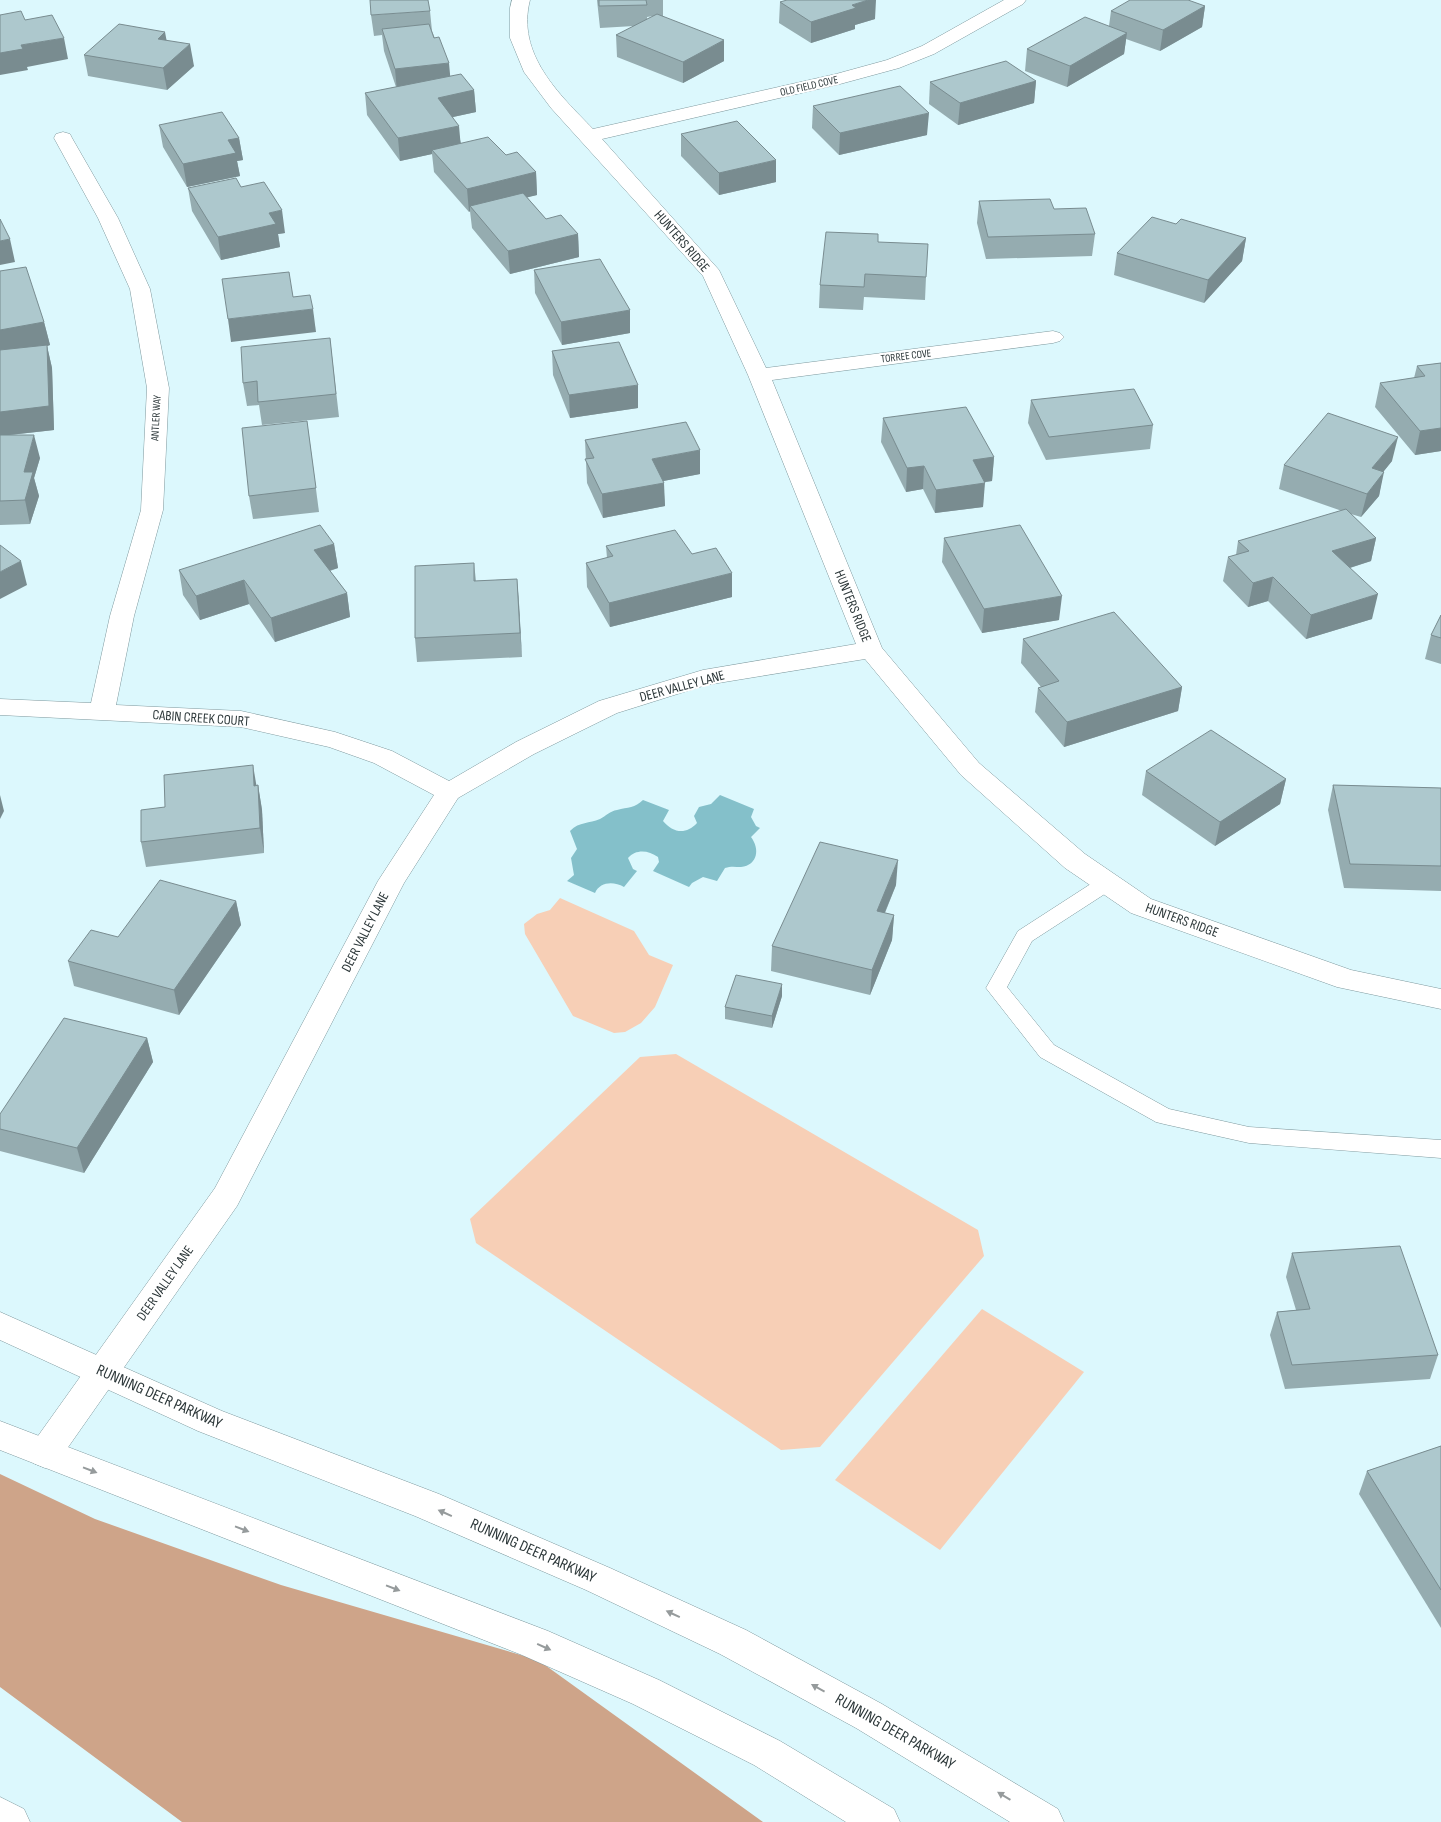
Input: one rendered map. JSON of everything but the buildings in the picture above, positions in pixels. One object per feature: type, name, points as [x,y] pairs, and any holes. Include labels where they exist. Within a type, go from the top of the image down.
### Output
[{"type":"street","name":"HUNTERS RIDGE","points":[[521,0],[518,8],[519,38],[533,72],[558,104],[712,274],[759,375],[871,650],[970,768],[1075,860],[1141,906],[1347,980],[1441,999]]},
{"type":"street","name":"OLD FIELD COVE","points":[[589,136],[840,79],[892,64],[936,46],[1017,0]]},
{"type":"street","name":"ANTLER WAY","points":[[62,138],[108,218],[140,289],[158,388],[152,510],[122,616],[102,712]]},
{"type":"street","name":"TORREE COVE","points":[[759,375],[1053,337]]},
{"type":"street","name":"DEER VALLEY LANE","points":[[45,1453],[226,1197],[392,880],[449,792],[525,748],[608,708],[703,678],[871,650]]},
{"type":"street","name":"CABIN CREEK COURT","points":[[0,707],[241,719],[335,740],[383,757],[449,792]]},
{"type":"street","name":"RUNNING DEER PARKWAY","points":[[0,1325],[210,1421],[427,1505],[598,1579],[733,1642],[869,1716],[1045,1822]]},
{"type":"street","points":[[0,1435],[544,1646],[646,1692],[767,1754],[881,1822]]},
{"type":"street","points":[[0,1815],[11,1822]]},
{"type":"lane","points":[[1107,883],[1025,936],[996,988],[1047,1051],[1164,1116],[1249,1135],[1441,1149]]},
{"type":"shaded area","points":[[560,898],[634,931],[649,955],[673,965],[655,1007],[641,1023],[625,1032],[614,1033],[573,1016],[525,934],[524,924],[537,914],[550,910]]},
{"type":"shaded area","points":[[676,1054],[978,1230],[984,1256],[820,1447],[781,1450],[476,1243],[470,1219],[640,1057]]},
{"type":"shaded area","points":[[982,1309],[1084,1372],[940,1550],[835,1480]]},
{"type":"shaded area","points":[[0,1474],[95,1519],[281,1585],[538,1660],[763,1822],[182,1822],[0,1687]]},
{"type":"water","points":[[720,795],[754,809],[751,817],[756,826],[760,828],[751,837],[756,846],[756,856],[747,866],[725,868],[717,881],[703,877],[692,883],[689,887],[653,871],[659,862],[658,857],[642,851],[628,858],[633,869],[637,871],[624,887],[611,883],[603,885],[595,893],[567,881],[574,875],[571,858],[577,849],[570,831],[577,826],[596,821],[610,812],[634,806],[643,800],[669,810],[663,821],[675,830],[684,831],[697,823],[694,816],[699,807],[711,804]]}]
